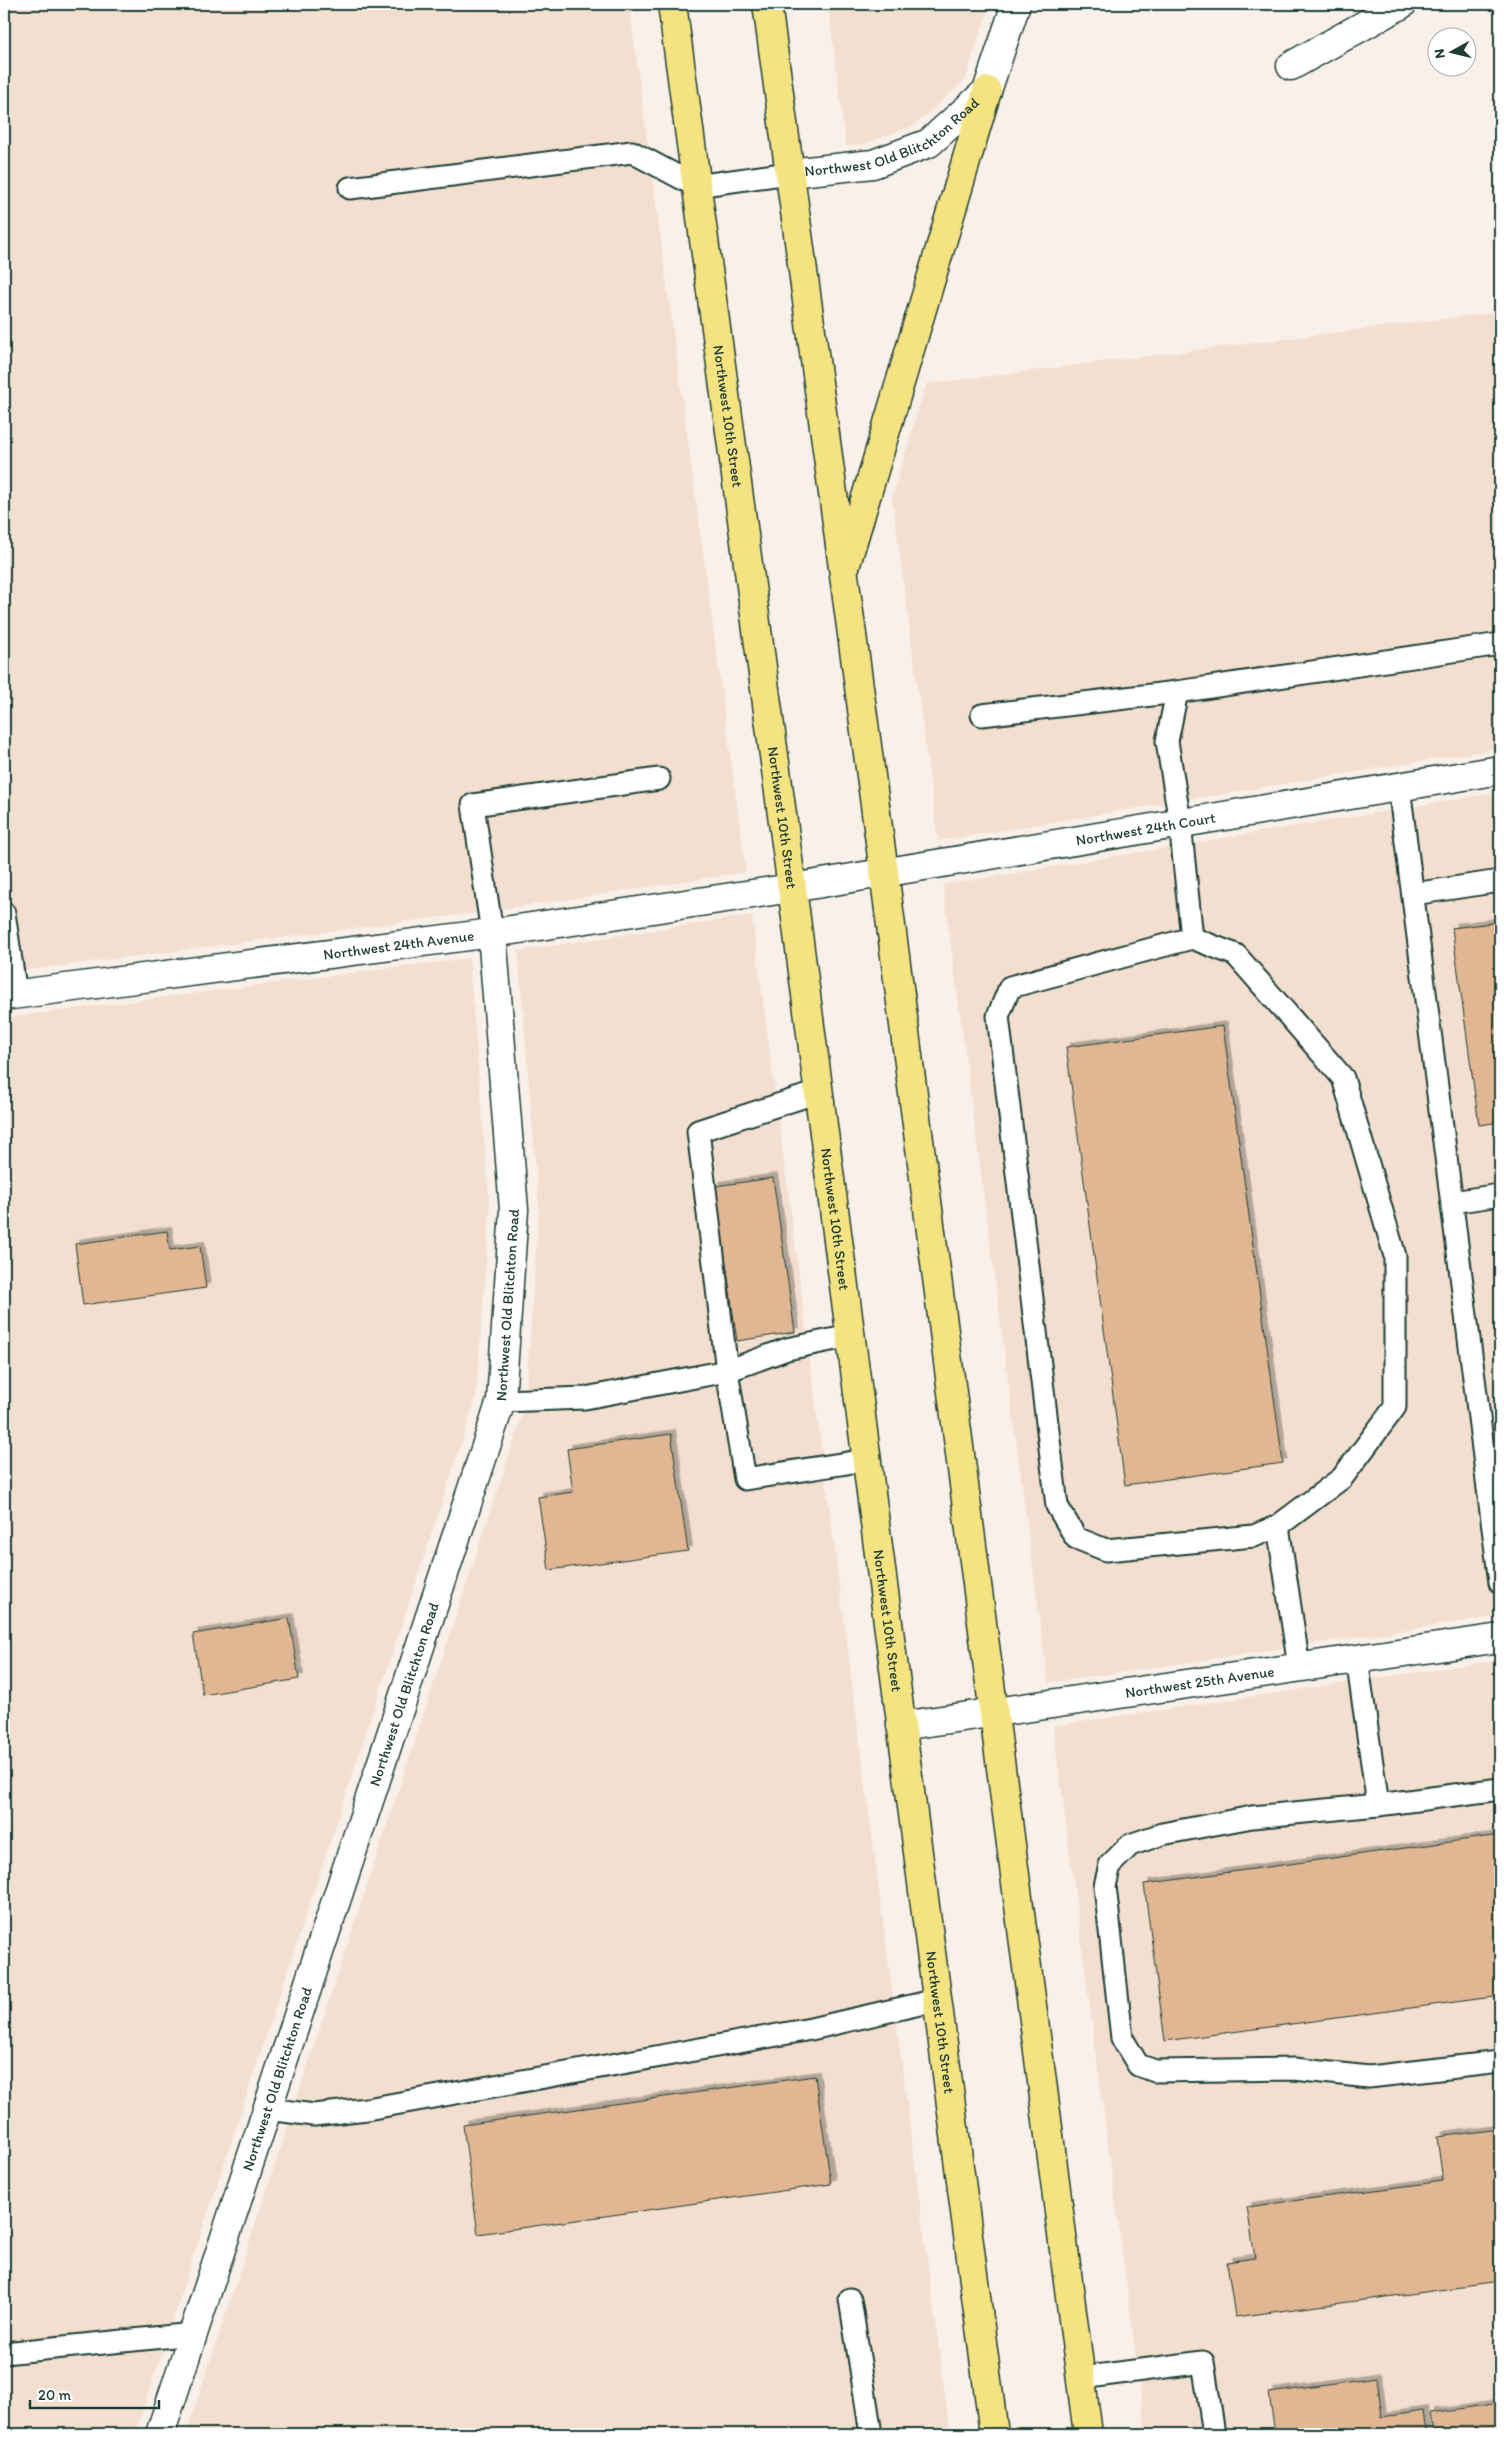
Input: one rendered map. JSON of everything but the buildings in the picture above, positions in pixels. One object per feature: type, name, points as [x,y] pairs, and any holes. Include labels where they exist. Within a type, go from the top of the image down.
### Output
[{"type":"highway","name":"Northwest 10th Street","points":[[672,4],[792,888],[994,2434]]},
{"type":"highway","points":[[767,4],[884,872],[1088,2434]]},
{"type":"highway","points":[[844,572],[988,91]]},
{"type":"street","name":"Northwest Old Blitchton Road","points":[[789,174],[873,164],[929,143],[988,91],[1016,4]]},
{"type":"street","points":[[1291,66],[1402,4]]},
{"type":"street","name":"Northwest 24th Court","points":[[792,888],[1500,770]]},
{"type":"street","name":"Northwest 24th Avenue","points":[[10,995],[492,933],[792,888]]},
{"type":"street","name":"Northwest Old Blitchton Road","points":[[160,2434],[501,1402],[514,1210],[492,933]]},
{"type":"street","name":"Northwest 25th Avenue","points":[[901,1726],[1500,1638]]},
{"type":"lane","points":[[350,188],[632,152],[696,186],[789,174]]},
{"type":"lane","points":[[982,715],[1177,692],[1500,644]]},
{"type":"lane","points":[[1177,692],[1167,741],[1180,823],[1192,938]]},
{"type":"lane","points":[[492,933],[473,805],[659,780]]},
{"type":"lane","points":[[1399,787],[1498,1541],[1500,1583]]},
{"type":"lane","points":[[1413,894],[1500,881]]},
{"type":"lane","points":[[4,913],[10,995]]},
{"type":"lane","points":[[1192,938],[1236,955],[1343,1078],[1395,1256],[1395,1407],[1342,1478],[1278,1526],[1254,1536],[1106,1550],[1076,1538],[1057,1506],[998,1016],[1010,987],[1192,938]]},
{"type":"lane","points":[[818,1092],[698,1131],[727,1371],[745,1479],[866,1460]]},
{"type":"lane","points":[[1452,1202],[1500,1195]]},
{"type":"lane","points":[[501,1402],[586,1398],[727,1371],[786,1349],[850,1336]]},
{"type":"lane","points":[[1278,1526],[1299,1668]]},
{"type":"lane","points":[[1358,1659],[1378,1805]]},
{"type":"lane","points":[[1500,1789],[1378,1805],[1252,1817],[1162,1834],[1130,1845],[1110,1865],[1104,1886],[1122,2038],[1138,2065],[1155,2071],[1294,2069],[1370,2077],[1500,2062]]},
{"type":"lane","points":[[268,2109],[314,2115],[367,2108],[801,2031],[937,2000]]},
{"type":"lane","points":[[850,2300],[871,2434]]},
{"type":"lane","points":[[4,2353],[193,2334]]},
{"type":"lane","points":[[1081,2378],[1203,2362],[1214,2434]]},
{"type":"shaded area","points":[[4,4],[629,4],[746,872],[490,911],[4,973]]},
{"type":"shaded area","points":[[828,4],[990,4],[965,80],[915,125],[867,143],[846,146]]},
{"type":"shaded area","points":[[1500,312],[1500,748],[938,841],[892,497],[926,384]]},
{"type":"shaded area","points":[[1500,792],[1500,1616],[1048,1683],[943,885]]},
{"type":"shaded area","points":[[752,915],[950,2434],[186,2434],[525,1407],[539,1207],[518,951]]},
{"type":"shaded area","points":[[469,958],[490,1210],[476,1399],[135,2434],[4,2434],[4,1018]]},
{"type":"shaded area","points":[[1500,1660],[1500,2434],[1146,2434],[1053,1726]]}]
